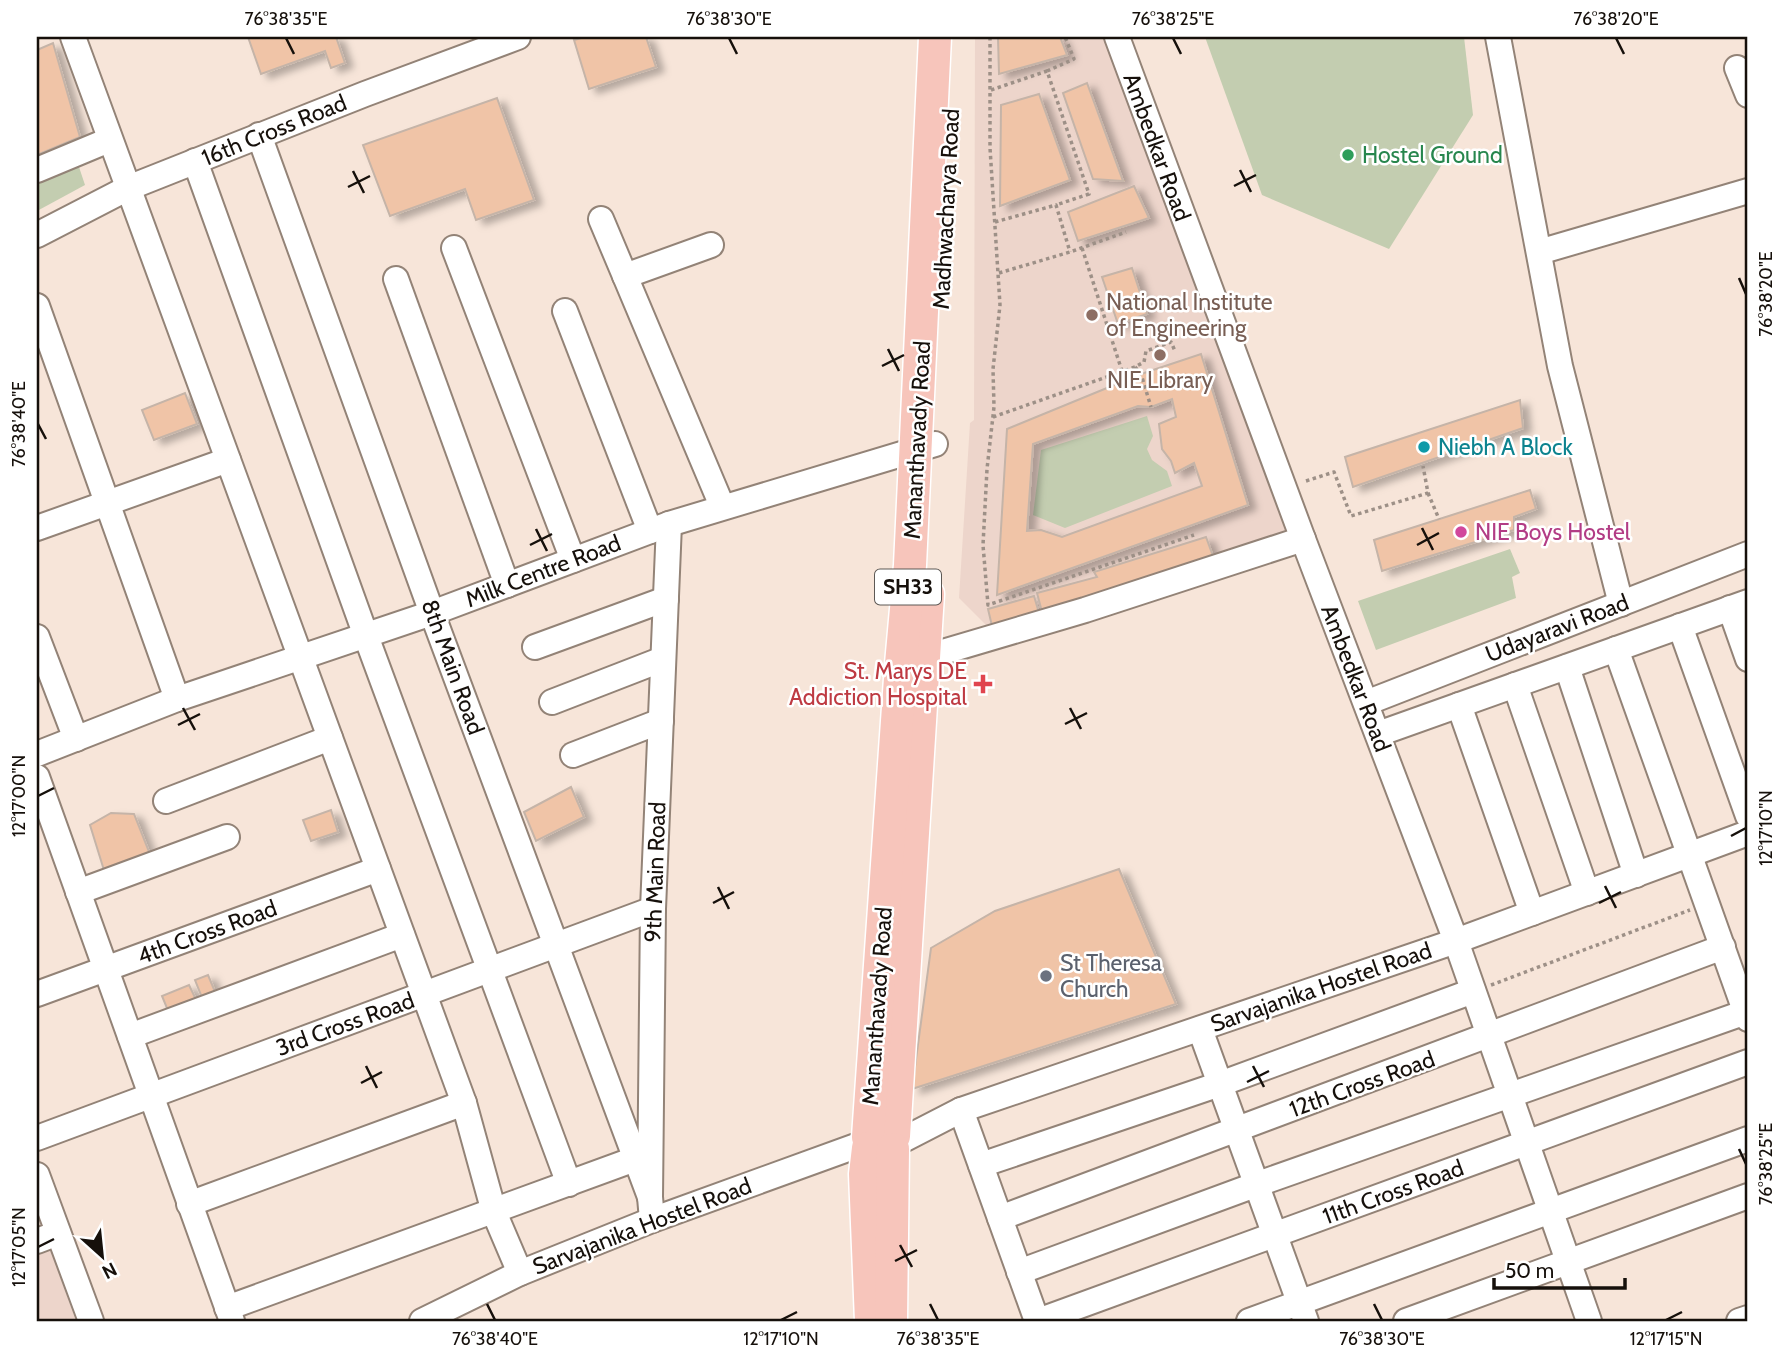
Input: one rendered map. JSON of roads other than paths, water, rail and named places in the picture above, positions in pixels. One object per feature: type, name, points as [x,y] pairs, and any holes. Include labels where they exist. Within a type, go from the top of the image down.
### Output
[{"type":"main road","name":"Mananthavady Road","points":[[872,1321],[865,1174],[881,1142],[913,661],[911,565],[926,446],[935,37]]},
{"type":"main road","name":"Madhwacharya Road","points":[[926,446],[955,37]]},
{"type":"main road","points":[[881,1142],[891,1321]]},
{"type":"street","points":[[73,37],[464,1103],[494,1212],[520,1273]]},
{"type":"street","name":"16th Cross Road","points":[[37,235],[128,187],[518,37]]},
{"type":"street","name":"Ambedkar Road","points":[[1117,37],[1303,539],[1456,941],[1568,1262],[1583,1319]]},
{"type":"street","points":[[1498,37],[1560,366],[1621,604]]},
{"type":"street","points":[[1737,68],[1748,95]]},
{"type":"street","name":"8th Main Road","points":[[259,135],[432,613],[557,945],[651,1209]]},
{"type":"street","points":[[37,170],[109,140]]},
{"type":"street","points":[[195,161],[366,636],[569,1184]]},
{"type":"street","points":[[1539,252],[1748,191]]},
{"type":"street","points":[[601,219],[722,506]]},
{"type":"street","points":[[625,276],[711,244]]},
{"type":"street","points":[[454,248],[573,560]]},
{"type":"street","points":[[396,279],[507,585]]},
{"type":"street","points":[[37,306],[177,699]]},
{"type":"street","points":[[565,311],[659,527]]},
{"type":"street","name":"Milk Centre Road","points":[[37,754],[177,699],[432,613],[659,527],[926,446]]},
{"type":"street","points":[[37,528],[228,460]]},
{"type":"street","name":"9th Main Road","points":[[651,1209],[653,909],[666,600],[659,527]]},
{"type":"street","points":[[913,661],[1085,610],[1303,539]]},
{"type":"street","name":"Udayaravi Road","points":[[1366,703],[1748,554]]},
{"type":"street","points":[[535,647],[666,600]]},
{"type":"street","points":[[1378,734],[1739,605],[1748,659]]},
{"type":"street","points":[[1680,626],[1748,816]]},
{"type":"street","points":[[37,637],[76,739]]},
{"type":"street","points":[[1019,1272],[1509,1094],[1747,1016],[1616,649]]},
{"type":"street","points":[[552,702],[663,659]]},
{"type":"street","points":[[1567,667],[1636,875]]},
{"type":"street","points":[[1515,685],[1587,893]]},
{"type":"street","points":[[1459,705],[1532,913]]},
{"type":"street","points":[[573,755],[661,721]]},
{"type":"street","points":[[166,801],[330,738]]},
{"type":"street","points":[[37,777],[229,1315],[635,1159]]},
{"type":"street","name":"Sarvajanika Hostel Road","points":[[422,1321],[651,1209],[881,1142],[961,1110],[1456,941],[1748,834]]},
{"type":"street","points":[[78,892],[227,837]]},
{"type":"street","name":"4th Cross Road","points":[[37,994],[378,869]]},
{"type":"street","name":"3rd Cross Road","points":[[37,1138],[653,909]]},
{"type":"street","points":[[130,1036],[402,935]]},
{"type":"street","name":"12th Cross Road","points":[[1000,1218],[1723,947]]},
{"type":"street","points":[[981,1165],[1220,1084],[1473,992]]},
{"type":"street","points":[[1200,1029],[1303,1312]]},
{"type":"street","name":"11th Cross Road","points":[[1037,1321],[1748,1062]]},
{"type":"street","points":[[189,1204],[464,1103]]},
{"type":"street","points":[[961,1110],[1037,1321]]},
{"type":"street","points":[[1249,1321],[1303,1312],[1550,1210],[1748,1139]]},
{"type":"street","points":[[37,1175],[48,1237],[91,1321]]},
{"type":"street","points":[[1406,1321],[1748,1196]]},
{"type":"street","points":[[1739,1321],[1748,1318]]},
{"type":"place","name":"Hostel Ground","points":[[1348,155]]},
{"type":"place","name":"National Institute of Engineering","points":[[1092,315]]},
{"type":"place","name":"NIE Library","points":[[1160,355]]},
{"type":"place","name":"Niebh A Block","points":[[1424,447]]},
{"type":"place","name":"NIE Boys Hostel","points":[[1461,532]]},
{"type":"place","name":"St. Marys DE Addiction Hospital","points":[[983,684]]},
{"type":"place","name":"St Theresa Church","points":[[1046,976]]}]
